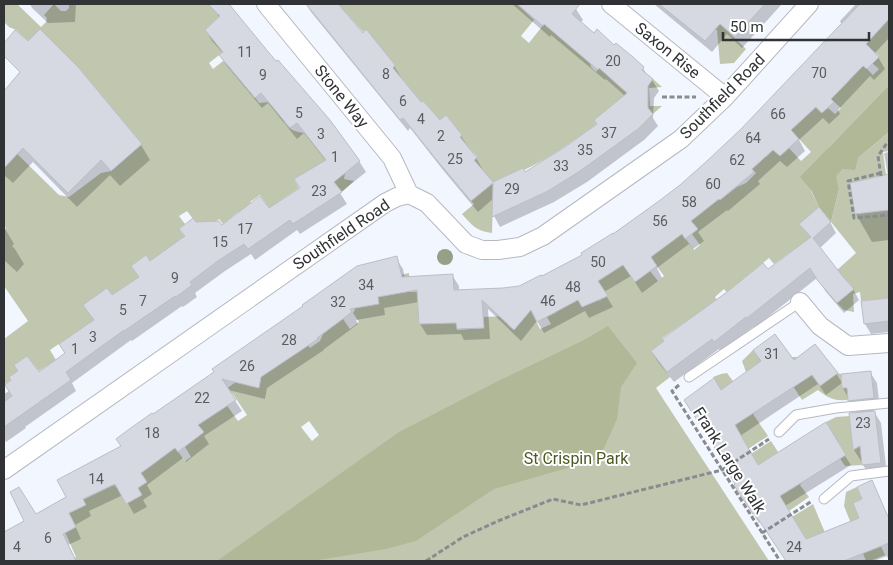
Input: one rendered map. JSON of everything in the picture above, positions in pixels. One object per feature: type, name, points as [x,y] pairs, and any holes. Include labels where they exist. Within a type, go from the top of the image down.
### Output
[{"type":"street","name":"Stone Way","points":[[266,4],[392,158],[409,194]]},
{"type":"street","name":"Saxon Rise","points":[[611,4],[725,97]]},
{"type":"street","name":"Southfield Road","points":[[4,470],[385,203],[397,197],[409,194],[427,203],[466,244],[482,250],[520,247],[543,236],[681,139],[725,97],[809,4]]},
{"type":"street","points":[[800,302],[820,326],[848,346],[889,343]]},
{"type":"lane","points":[[689,377],[800,302]]},
{"type":"lane","points":[[779,432],[796,415],[836,408],[889,403]]},
{"type":"lane","points":[[824,498],[851,476],[889,471]]},
{"type":"path","points":[[662,97],[699,97]]},
{"type":"path","points":[[889,143],[878,156],[881,174],[848,181],[854,218],[889,215]]},
{"type":"path","name":"Frank Large Walk","points":[[689,377],[672,391],[780,561]]},
{"type":"path","points":[[426,561],[463,537],[552,500],[581,505],[722,470],[779,432]]},
{"type":"path","points":[[762,533],[812,500],[824,498]]},
{"type":"green space","points":[[4,4],[17,4],[41,27],[47,18],[44,15],[54,4],[61,11],[66,11],[69,8],[69,4],[220,4],[214,9],[220,16],[205,30],[223,52],[209,63],[213,69],[228,57],[259,103],[269,102],[291,116],[284,122],[286,125],[293,130],[305,133],[332,167],[345,173],[344,179],[354,181],[342,192],[331,178],[306,182],[302,174],[294,179],[299,188],[278,202],[290,220],[282,226],[260,195],[250,202],[252,204],[244,220],[238,212],[223,224],[219,219],[211,226],[196,223],[187,211],[179,216],[185,224],[179,229],[192,246],[189,249],[182,238],[170,247],[157,271],[146,255],[131,266],[144,284],[112,295],[107,288],[83,305],[94,320],[50,350],[56,360],[39,371],[27,356],[14,365],[18,371],[9,377],[11,380],[4,385],[4,339],[28,321],[4,286],[4,230],[6,228],[4,225],[4,168],[13,158],[4,148],[4,141],[59,195],[69,197],[101,173],[111,171],[142,144],[78,67],[40,29],[28,41],[4,22]]},
{"type":"green space","points":[[338,4],[517,4],[534,20],[521,36],[529,43],[544,24],[590,63],[596,72],[601,65],[615,78],[613,81],[619,86],[622,83],[645,89],[653,79],[662,87],[649,88],[650,106],[662,106],[653,114],[643,102],[594,120],[597,124],[552,155],[524,170],[523,168],[498,180],[493,198],[492,233],[482,231],[462,214],[474,204],[471,201],[491,185],[484,172],[474,160],[477,157],[460,137],[462,135],[446,115],[440,120],[423,101],[421,102],[393,68],[395,65],[366,30],[363,32]]},
{"type":"green space","points":[[701,4],[728,4],[718,16],[724,21],[721,25],[746,49],[734,63],[720,64],[717,30],[714,30],[713,14]]},
{"type":"green space","name":"St Crispin Park","points":[[889,19],[889,85],[829,147],[811,191],[819,207],[800,224],[813,238],[804,260],[795,249],[774,264],[769,258],[743,279],[733,299],[724,289],[715,297],[724,310],[694,316],[662,338],[664,341],[651,351],[670,377],[656,388],[769,561],[69,561],[76,557],[65,532],[76,527],[68,511],[72,512],[85,505],[83,500],[114,485],[126,504],[142,495],[138,488],[141,471],[154,464],[173,445],[185,461],[191,457],[181,440],[198,437],[204,432],[195,421],[223,400],[238,421],[247,415],[233,394],[226,389],[243,377],[249,386],[255,387],[260,384],[261,378],[254,369],[308,345],[310,348],[320,341],[323,334],[343,319],[350,329],[359,322],[353,313],[355,310],[351,304],[379,304],[376,289],[401,275],[409,273],[410,292],[417,292],[419,324],[438,323],[455,302],[457,330],[484,328],[483,317],[507,316],[508,325],[511,328],[516,328],[529,307],[540,329],[551,324],[547,317],[557,312],[552,303],[574,292],[582,307],[598,300],[600,301],[607,295],[598,281],[623,265],[635,282],[650,271],[658,281],[664,276],[648,254],[682,234],[694,250],[700,245],[692,234],[698,229],[685,213],[695,218],[703,212],[697,205],[713,192],[720,200],[737,187],[746,183],[756,173],[747,163],[760,151],[766,157],[773,150],[780,156],[789,148],[801,161],[811,152],[791,130],[796,125],[789,117],[813,105],[821,113],[828,108],[835,114],[841,108],[831,99],[847,83],[861,63],[873,75],[879,69],[872,63],[879,56],[865,45]],"holes":[[[309,421],[319,435],[312,441],[301,427]]]},
{"type":"green space","points":[[889,85],[889,132],[858,158],[855,170],[843,169],[836,176],[839,189],[831,222],[819,207],[811,190],[800,177]]},
{"type":"green space","points":[[889,132],[889,151],[883,152],[886,175],[850,183],[855,214],[889,210],[889,298],[861,301],[860,292],[853,294],[854,312],[844,310],[837,303],[854,289],[837,270],[856,253],[831,222],[839,189],[835,176]]},
{"type":"green space","name":"St Crispin Park","points":[[608,326],[637,363],[621,387],[617,419],[599,459],[494,489],[416,541],[386,549],[312,561],[217,561],[399,432],[498,381],[582,341]]},
{"type":"green space","points":[[753,350],[770,373],[792,357],[798,357],[820,386],[837,373],[841,374],[842,388],[856,387],[857,399],[836,400],[818,390],[802,400],[793,386],[789,390],[778,375],[747,395],[757,411],[753,414],[768,436],[748,449],[728,414],[720,389],[713,377],[727,373],[744,396],[756,387],[746,372],[742,361]]},
{"type":"green space","points":[[850,416],[858,430],[862,465],[845,466],[829,442],[835,438],[826,422],[836,417]]},
{"type":"green space","points":[[771,441],[780,455],[792,465],[802,483],[800,485],[809,497],[789,511],[751,454]]},
{"type":"green space","points":[[857,487],[862,499],[853,503],[858,514],[875,533],[885,555],[870,561],[866,561],[844,506],[846,492]]},
{"type":"green space","points":[[813,504],[826,535],[842,544],[848,561],[820,561],[792,517]]},
{"type":"building","points":[[208,4],[229,4],[276,61],[278,60],[330,120],[360,161],[334,182],[342,192],[293,224],[290,220],[248,249],[244,244],[219,260],[190,282],[192,285],[176,297],[124,330],[66,372],[71,380],[4,427],[4,402],[12,396],[5,385],[11,380],[9,377],[18,371],[14,365],[27,356],[39,372],[65,353],[59,344],[94,320],[83,305],[107,288],[112,295],[139,277],[131,266],[146,255],[150,261],[185,236],[179,229],[193,218],[196,222],[219,221],[222,225],[260,196],[269,208],[300,188],[294,179],[326,160],[297,123],[290,128],[261,93],[255,98],[219,55],[223,52],[205,30],[220,16]]},
{"type":"building","points":[[306,4],[338,4],[363,33],[366,29],[395,65],[393,68],[421,102],[423,101],[440,120],[446,115],[462,135],[460,137],[477,158],[474,160],[493,182],[523,168],[525,172],[565,147],[597,124],[594,120],[627,93],[599,68],[598,70],[544,24],[543,26],[517,4],[580,4],[572,14],[594,33],[597,29],[614,45],[616,43],[644,67],[642,70],[653,79],[648,86],[648,108],[653,114],[638,129],[580,171],[548,191],[492,217],[493,183],[471,201],[403,118],[400,120]]},
{"type":"building","points":[[659,4],[765,4],[735,37],[720,24],[705,41]]},
{"type":"building","points":[[860,4],[889,4],[889,19],[866,44],[879,57],[867,69],[863,66],[831,99],[834,102],[822,113],[816,107],[791,130],[799,139],[780,156],[773,150],[752,169],[754,172],[691,221],[698,229],[685,239],[682,234],[651,257],[657,266],[635,282],[623,265],[598,281],[608,296],[582,307],[578,300],[537,322],[531,310],[514,330],[482,300],[484,328],[457,329],[456,323],[419,324],[417,290],[378,297],[379,304],[350,309],[352,312],[318,339],[261,377],[259,388],[222,379],[236,400],[198,425],[204,432],[178,452],[175,448],[141,473],[147,482],[138,488],[142,495],[126,504],[115,484],[83,499],[86,505],[69,513],[76,527],[63,534],[76,561],[4,561],[4,532],[24,521],[10,492],[19,487],[36,514],[66,497],[57,480],[121,446],[116,439],[214,372],[212,369],[357,266],[397,256],[402,277],[453,274],[454,290],[503,288],[519,286],[582,255],[581,253],[613,234],[659,201],[707,161],[741,129]]},
{"type":"building","points":[[40,29],[78,67],[142,144],[111,171],[101,160],[68,193],[23,148],[4,168],[4,91],[20,72],[4,56],[4,43],[15,30],[28,41]]},
{"type":"building","points":[[889,174],[889,210],[855,214],[850,183]]},
{"type":"building","points":[[819,207],[831,222],[813,238],[854,289],[837,303],[818,281],[810,268],[714,342],[712,339],[667,372],[651,351],[664,341],[662,339],[727,292],[763,263],[768,269],[811,237],[799,224]]},
{"type":"building","points":[[889,298],[889,321],[864,324],[861,301]]},
{"type":"building","points":[[775,334],[794,360],[815,344],[838,373],[820,386],[812,375],[735,425],[758,465],[826,422],[846,455],[780,496],[806,539],[859,518],[853,503],[862,499],[857,487],[872,480],[889,519],[889,543],[844,561],[786,561],[734,485],[714,446],[684,400],[714,378],[721,390],[761,361],[753,350]]},
{"type":"building","points":[[871,371],[874,398],[848,401],[847,388],[842,388],[841,374]]},
{"type":"building","points":[[875,411],[881,463],[862,465],[860,446],[853,450],[849,413]]}]
